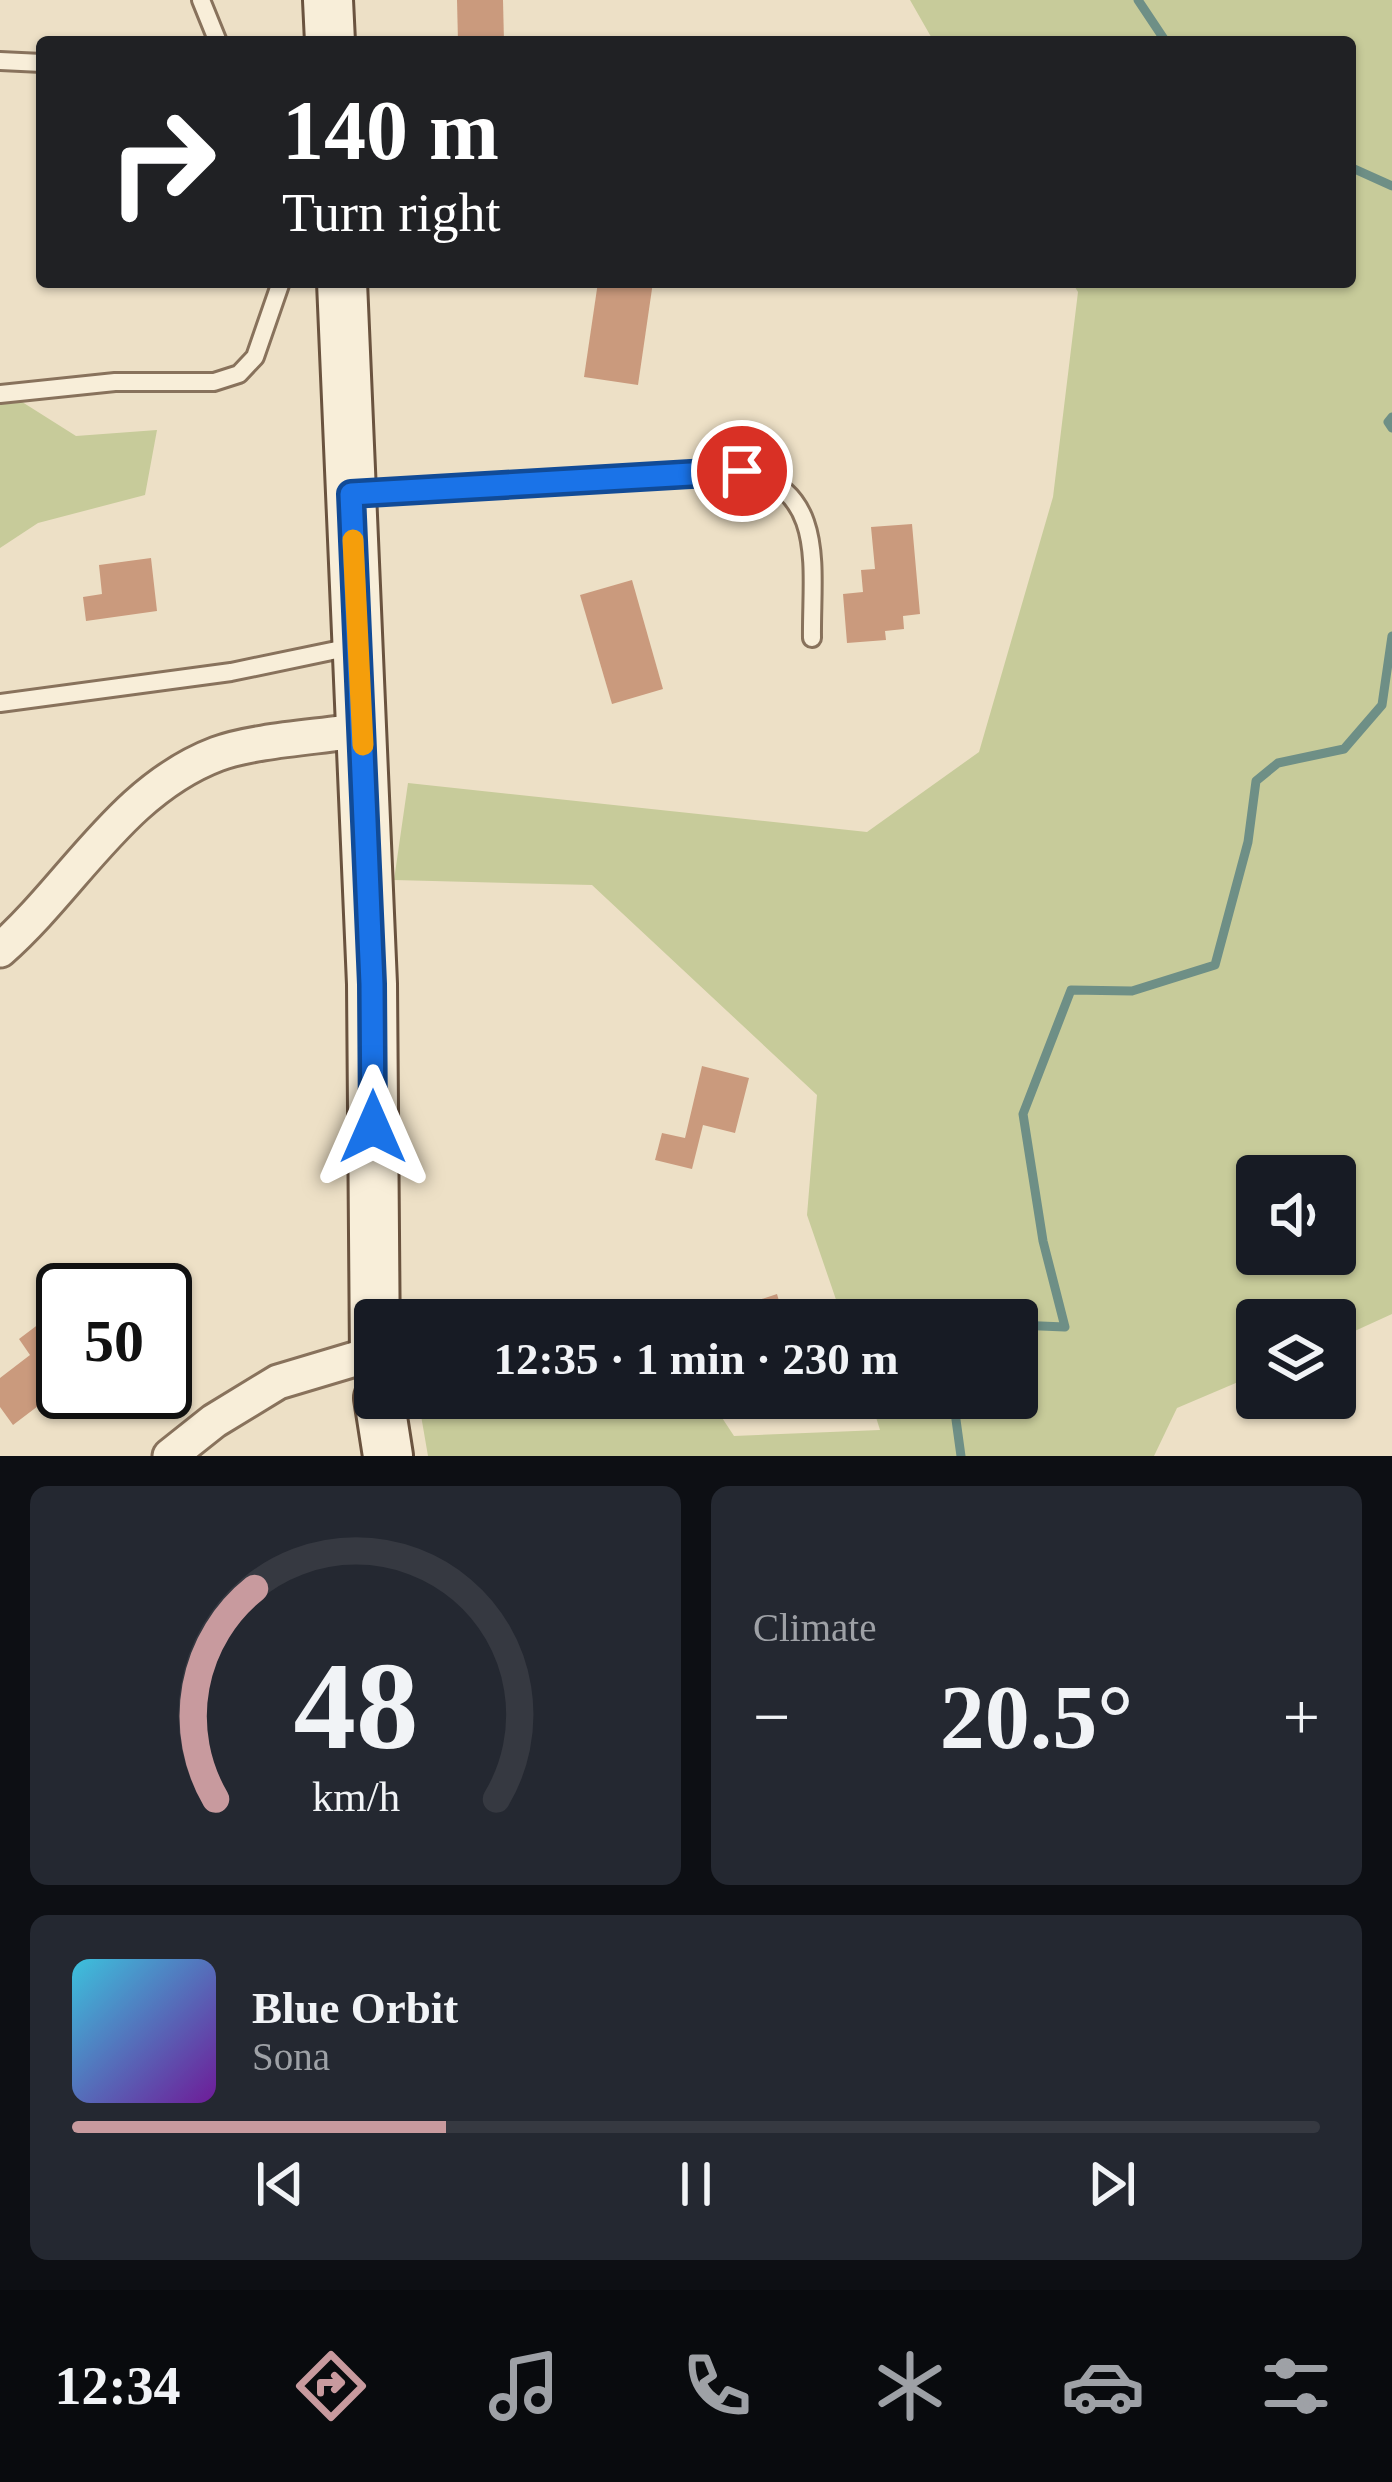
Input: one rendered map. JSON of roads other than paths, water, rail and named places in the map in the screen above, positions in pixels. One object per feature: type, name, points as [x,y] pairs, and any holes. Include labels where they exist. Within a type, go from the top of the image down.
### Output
[{"type":"main road","points":[[328,0],[330,36]]},
{"type":"main road","points":[[342,288],[372,984],[375,1299]]},
{"type":"main road","points":[[382,1419],[388,1456]]},
{"type":"street","points":[[0,950],[136,803],[175,773],[221,752],[362,730]]},
{"type":"street","points":[[170,1456],[214,1420],[278,1382],[354,1362]]},
{"type":"lane","points":[[201,0],[216,36]]},
{"type":"lane","points":[[0,61],[36,63]]},
{"type":"lane","points":[[0,394],[115,382],[214,382],[239,374],[255,357],[279,288]]},
{"type":"lane","points":[[351,494],[742,471],[769,477],[800,506],[810,535],[812,638]]},
{"type":"lane","points":[[0,703],[231,672],[358,646]]},
{"type":"waterway","points":[[1138,0],[1162,36]]},
{"type":"waterway","points":[[1356,170],[1392,186]]},
{"type":"waterway","points":[[1392,417],[1388,422],[1392,428]]},
{"type":"waterway","points":[[1038,1326],[1065,1327],[1043,1241],[1023,1114],[1071,990],[1132,991],[1215,965],[1248,842],[1256,781],[1278,763],[1344,749],[1382,705],[1392,636]]},
{"type":"waterway","points":[[956,1419],[961,1456]]}]
